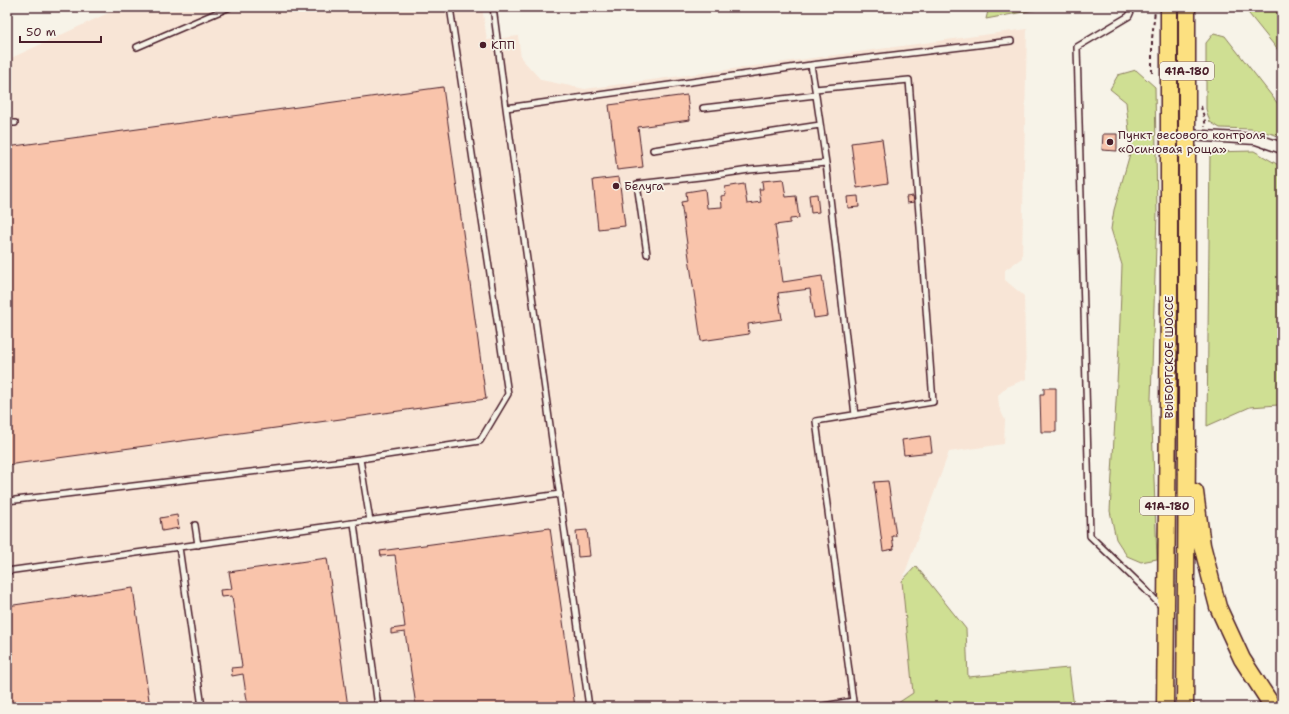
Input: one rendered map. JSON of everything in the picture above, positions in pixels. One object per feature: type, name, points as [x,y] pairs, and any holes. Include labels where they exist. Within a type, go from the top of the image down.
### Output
[{"type":"main road","name":"ВЫБОРГСКОЕ ШОССЕ","points":[[1165,707],[1170,305],[1169,7]]},
{"type":"main road","name":"ВЫБОРГСКОЕ ШОССЕ","points":[[1185,707],[1187,446],[1187,7]]},
{"type":"main road","points":[[1187,446],[1202,545],[1218,607],[1242,659],[1273,707]]},
{"type":"street","points":[[1187,135],[1256,139],[1282,148]]},
{"type":"lane","points":[[137,47],[230,7]]},
{"type":"lane","points":[[7,501],[360,459],[480,441],[508,394],[450,7]]},
{"type":"lane","points":[[493,7],[589,707]]},
{"type":"lane","points":[[1133,7],[1129,16],[1077,47],[1090,536],[1146,590],[1166,612]]},
{"type":"lane","points":[[506,108],[811,65],[1011,41]]},
{"type":"lane","points":[[811,65],[826,163],[855,415]]},
{"type":"lane","points":[[703,108],[909,80],[933,402],[816,421],[853,701],[817,707]]},
{"type":"lane","points":[[7,123],[15,122]]},
{"type":"lane","points":[[653,150],[820,125]]},
{"type":"lane","points":[[647,254],[637,184],[749,170],[826,163]]},
{"type":"lane","points":[[360,459],[370,521]]},
{"type":"lane","points":[[7,572],[560,494]]},
{"type":"lane","points":[[354,523],[378,707]]},
{"type":"lane","points":[[194,525],[198,545]]},
{"type":"lane","points":[[179,548],[202,707]]},
{"type":"path","points":[[1152,73],[1152,40],[1155,7]]},
{"type":"shaded area","points":[[121,7],[482,7],[487,40],[518,36],[521,58],[541,80],[585,89],[1027,29],[1022,258],[1005,270],[1005,280],[1024,296],[1026,379],[1007,387],[998,395],[999,407],[1005,420],[1004,444],[949,452],[902,581],[913,693],[892,707],[7,707],[7,60]]},
{"type":"green space","points":[[989,7],[1050,7],[986,19]]},
{"type":"green space","points":[[1246,7],[1282,7],[1282,55],[1245,9]]},
{"type":"green space","points":[[1214,33],[1225,36],[1282,109],[1282,138],[1273,134],[1251,129],[1220,128],[1210,122],[1206,109],[1206,43]]},
{"type":"green space","points":[[1136,70],[1155,87],[1157,214],[1151,399],[1157,559],[1141,562],[1127,556],[1116,539],[1110,511],[1122,265],[1111,229],[1114,210],[1131,150],[1126,102],[1110,89],[1118,75]]},
{"type":"green space","points":[[1254,151],[1282,167],[1282,425],[1278,405],[1250,407],[1207,426],[1210,152]]},
{"type":"green space","points":[[916,566],[966,629],[968,677],[1069,668],[1074,707],[892,707],[913,693],[902,581]]},
{"type":"building","points":[[443,87],[486,399],[7,465],[7,147]]},
{"type":"building","points":[[687,95],[690,120],[638,127],[643,167],[617,170],[609,105]]},
{"type":"building","name":"Пункт весового контроля «Осиновая роща»","points":[[1103,134],[1117,134],[1117,151],[1102,150]]},
{"type":"building","points":[[882,139],[888,183],[857,188],[851,143]]},
{"type":"building","points":[[619,177],[625,226],[598,229],[593,180]]},
{"type":"building","points":[[783,179],[786,197],[796,196],[799,218],[790,219],[790,223],[775,225],[783,282],[822,276],[828,316],[814,318],[810,289],[778,293],[782,319],[748,324],[749,334],[701,341],[681,202],[687,201],[686,192],[705,189],[707,208],[722,207],[721,196],[726,195],[725,187],[744,184],[747,204],[761,202],[759,189],[763,189],[762,181]]},
{"type":"building","points":[[817,194],[819,212],[811,213],[809,195]]},
{"type":"building","points":[[858,196],[859,207],[848,208],[847,197]]},
{"type":"building","points":[[913,196],[914,202],[907,203],[906,197]]},
{"type":"building","points":[[1044,388],[1056,388],[1056,432],[1041,432],[1040,394],[1044,394]]},
{"type":"building","points":[[930,436],[932,452],[904,455],[902,440]]},
{"type":"building","points":[[888,481],[896,536],[892,536],[894,549],[883,551],[874,482]]},
{"type":"building","points":[[177,515],[179,528],[162,531],[160,518]]},
{"type":"building","points":[[550,528],[575,707],[405,707],[416,706],[405,632],[391,634],[391,629],[405,627],[395,555],[381,556],[380,551]]},
{"type":"building","points":[[587,530],[590,556],[578,557],[576,531]]},
{"type":"building","points":[[327,558],[348,707],[248,707],[243,674],[232,676],[231,668],[242,667],[232,596],[221,597],[220,590],[232,589],[229,572]]},
{"type":"building","points":[[133,588],[150,707],[7,707],[7,606]]},
{"type":"building","points":[[1100,703],[1113,703],[1113,707],[1100,707]]},
{"type":"place","name":"КПП","points":[[483,45]]},
{"type":"place","name":"Пункт весового контроля «Осиновая роща»","points":[[1110,142]]},
{"type":"place","name":"Белуга","points":[[616,186]]}]
